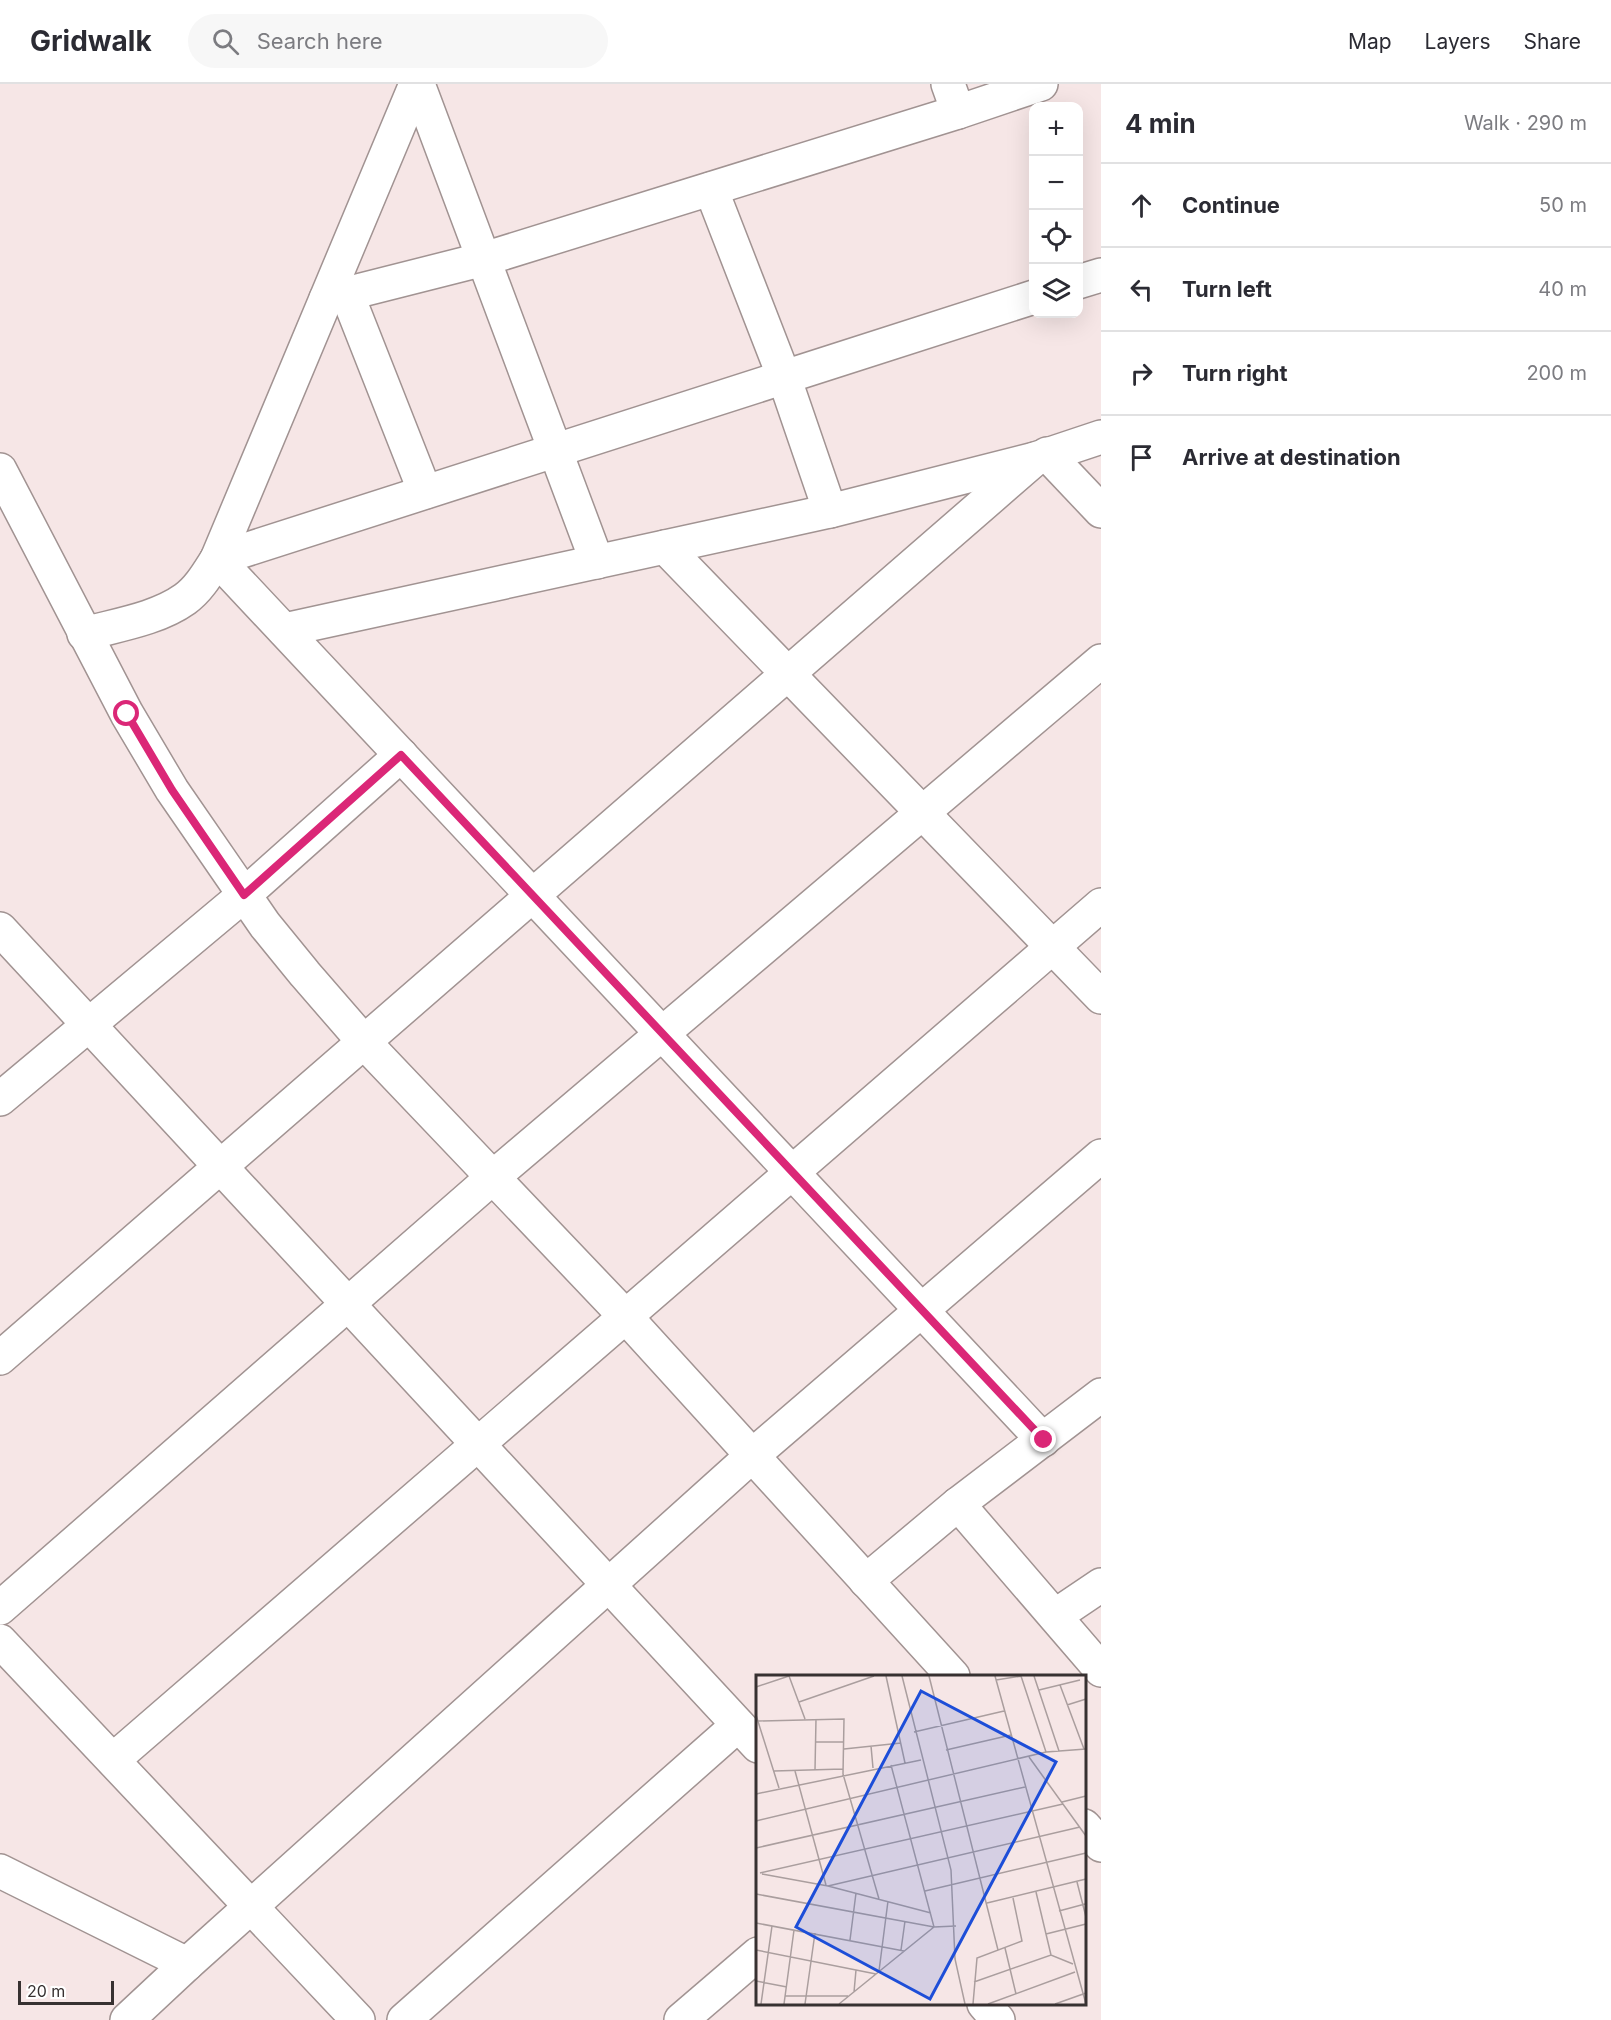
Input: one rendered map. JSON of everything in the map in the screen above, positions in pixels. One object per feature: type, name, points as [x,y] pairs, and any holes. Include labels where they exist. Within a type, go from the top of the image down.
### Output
[{"type":"street","points":[[417,84],[597,562]]},
{"type":"street","points":[[84,634],[162,611],[186,598],[204,579],[217,559],[337,297],[417,84]]},
{"type":"street","points":[[337,297],[484,260],[711,189],[953,98],[1041,84]]},
{"type":"street","points":[[711,189],[784,377],[830,511]]},
{"type":"street","points":[[1083,280],[1101,275]]},
{"type":"street","points":[[337,297],[425,492]]},
{"type":"street","points":[[217,559],[1029,299]]},
{"type":"street","points":[[284,630],[830,511],[1041,456],[1101,437]]},
{"type":"street","points":[[1041,456],[1101,511]]},
{"type":"street","points":[[0,1358],[1041,456]]},
{"type":"street","points":[[0,470],[127,714],[172,790],[265,925],[364,1042],[626,1317],[951,1675]]},
{"type":"street","points":[[665,547],[1101,997]]},
{"type":"street","points":[[217,559],[1044,1440]]},
{"type":"street","points":[[0,1608],[492,1178],[1101,662]]},
{"type":"street","points":[[0,1099],[244,895],[401,755]]},
{"type":"street","points":[[113,1760],[1101,905]]},
{"type":"street","points":[[0,929],[748,1735],[404,2020]]},
{"type":"street","points":[[127,2020],[753,1455],[1101,1156]]},
{"type":"street","points":[[866,1581],[958,1504],[1101,1395]]},
{"type":"street","points":[[958,1504],[1101,1670]]},
{"type":"street","points":[[1055,1616],[1101,1585]]},
{"type":"street","points":[[0,1641],[358,2020]]},
{"type":"street","points":[[1086,1828],[1101,1845]]},
{"type":"street","points":[[0,1871],[187,1964]]},
{"type":"street","points":[[681,2020],[756,1956]]},
{"type":"street","points":[[985,2005],[998,2020]]},
{"type":"route","points":[[127,714],[172,790],[244,895],[401,755],[1044,1440]]}]
